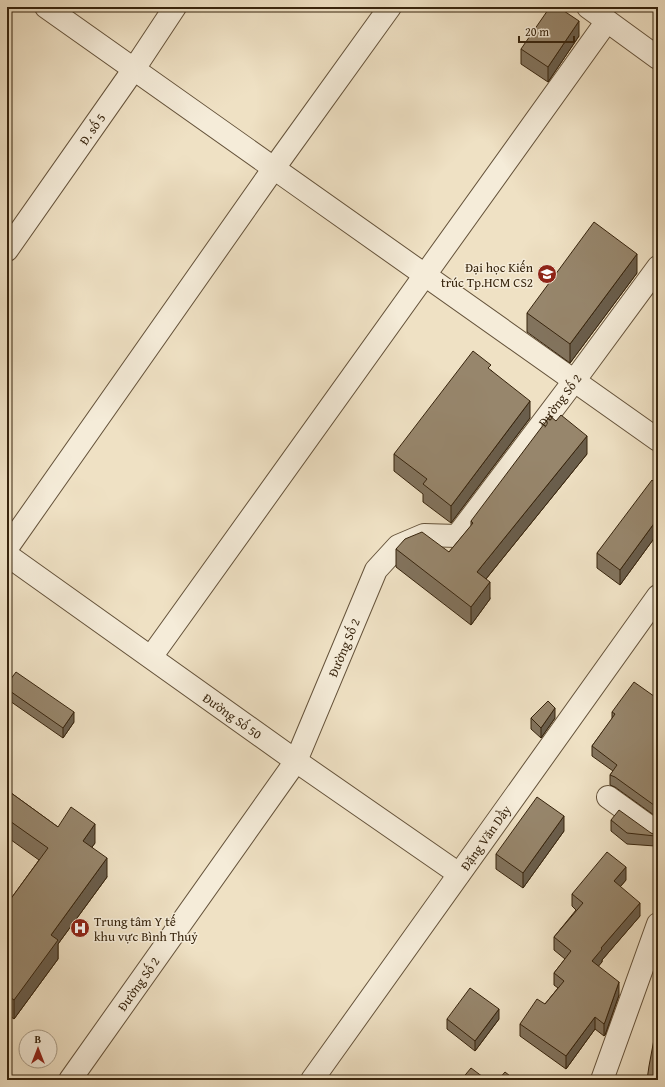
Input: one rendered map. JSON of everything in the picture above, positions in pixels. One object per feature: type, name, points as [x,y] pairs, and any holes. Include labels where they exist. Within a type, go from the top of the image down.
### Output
[{"type":"street","points":[[46,7],[658,440]]},
{"type":"street","name":"Đ. số 5","points":[[7,250],[134,69],[175,7]]},
{"type":"street","points":[[7,548],[274,168],[390,7]]},
{"type":"street","points":[[588,7],[658,58]]},
{"type":"street","points":[[151,657],[607,21]]},
{"type":"street","name":"Đường Số 2","points":[[70,1080],[296,761],[376,570],[398,546],[424,535],[457,536],[658,267]]},
{"type":"street","name":"Đường Số 50","points":[[7,555],[296,761],[459,874]]},
{"type":"street","name":"Đặng Văn Dầy","points":[[312,1080],[658,596]]},
{"type":"street","points":[[608,798],[658,833]]},
{"type":"street","points":[[602,1080],[658,924]]},
{"type":"building","points":[[550,7],[558,7],[579,21],[548,67],[521,49]]},
{"type":"building","points":[[658,20],[658,27],[655,25]]},
{"type":"building","points":[[594,222],[637,254],[570,344],[527,313]]},
{"type":"building","points":[[473,351],[491,365],[488,368],[530,401],[451,506],[423,484],[427,479],[394,454]]},
{"type":"building","points":[[561,415],[587,436],[477,572],[490,582],[471,607],[396,549],[405,539],[422,532],[449,552],[473,523],[471,521],[550,416],[556,421]]},
{"type":"building","points":[[652,480],[658,485],[658,518],[620,570],[597,553]]},
{"type":"building","points":[[16,672],[74,712],[63,728],[7,689],[7,684]]},
{"type":"building","points":[[634,682],[658,699],[658,808],[610,775],[617,765],[592,746],[615,714],[612,712]]},
{"type":"building","points":[[548,701],[555,708],[541,728],[531,718]]},
{"type":"building","points":[[7,790],[58,827],[71,807],[95,824],[83,841],[107,858],[51,935],[58,940],[14,1000],[7,995],[7,904],[48,848],[7,819]]},
{"type":"building","points":[[537,797],[564,816],[523,873],[496,854]]},
{"type":"building","points":[[619,810],[656,835],[627,833],[611,820]]},
{"type":"building","points":[[607,852],[626,867],[614,881],[640,903],[601,948],[602,949],[592,961],[619,982],[605,1022],[604,1024],[595,1017],[566,1056],[520,1024],[537,999],[545,1004],[564,981],[554,973],[571,951],[554,937],[583,903],[572,894]]},
{"type":"building","points":[[470,988],[499,1009],[475,1041],[447,1019]]},
{"type":"building","points":[[658,1018],[658,1080],[647,1080],[649,1066]]},
{"type":"building","points":[[471,1068],[487,1080],[461,1080]]},
{"type":"building","points":[[505,1072],[515,1080],[498,1080]]},
{"type":"place","name":"Đại học Kiến trúc Tp.HCM CS2","points":[[547,274]]},
{"type":"place","name":"Trung tâm Y tế khu vực Bình Thuỷ","points":[[80,928]]}]
